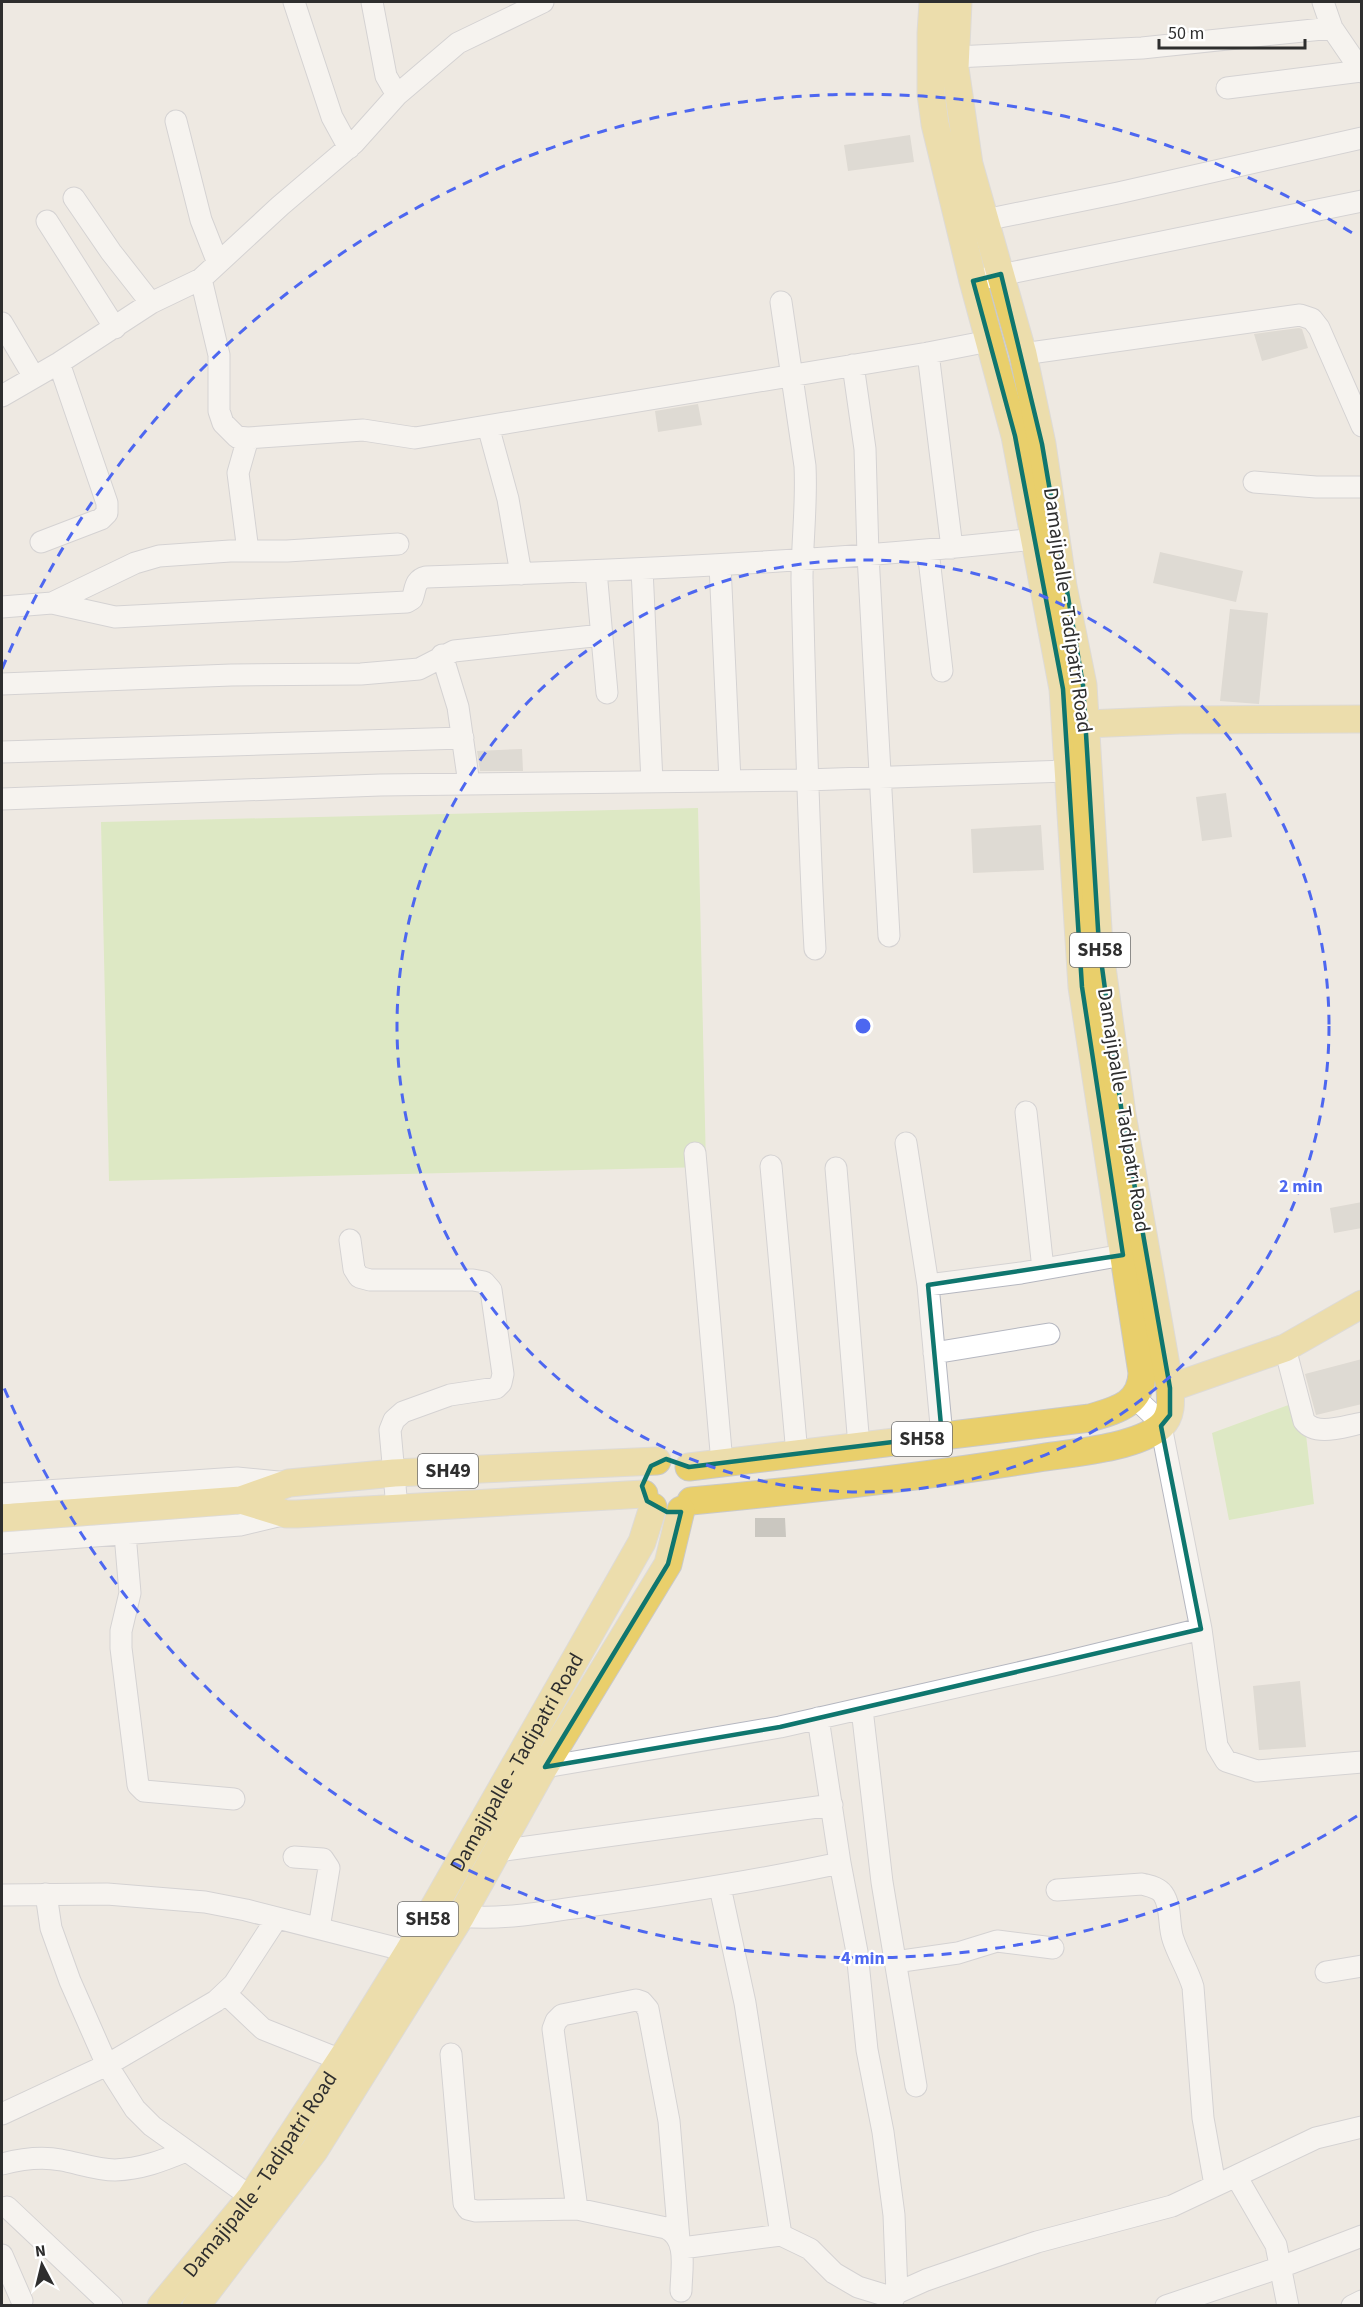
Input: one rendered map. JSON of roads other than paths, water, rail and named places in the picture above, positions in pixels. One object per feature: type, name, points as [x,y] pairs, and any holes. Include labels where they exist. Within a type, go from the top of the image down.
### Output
[{"type":"main road","name":"Damajipalle - Tadipatri Road","points":[[933,2],[931,33],[933,110],[973,281],[1015,436],[1063,689],[1082,987],[1142,1373],[1138,1391]]},
{"type":"main road","name":"Damajipalle - Tadipatri Road","points":[[958,2],[955,57],[969,164],[1023,354],[1048,476],[1063,586],[1083,685],[1100,945],[1122,1114],[1170,1388],[1170,1415],[1161,1426]]},
{"type":"main road","points":[[1086,724],[1180,720],[1362,719]]},
{"type":"main road","points":[[1170,1388],[1285,1348],[1362,1304]]},
{"type":"main road","name":"SH58","points":[[657,1461],[674,1459],[689,1467],[1090,1418],[1118,1409],[1138,1391]]},
{"type":"main road","name":"SH58","points":[[648,1500],[667,1512],[686,1505],[991,1466],[1112,1446],[1139,1438],[1161,1426]]},
{"type":"main road","name":"Damajipalle - Tadipatri Road","points":[[196,2306],[314,2151],[422,1955],[531,1738],[642,1542],[648,1500],[642,1486],[646,1472],[657,1461]]},
{"type":"main road","name":"SH49","points":[[2,1518],[235,1501],[289,1483],[394,1473],[657,1461]]},
{"type":"main road","name":"Damajipalle - Tadipatri Road","points":[[162,2306],[250,2198],[341,2060],[422,1955],[460,1916],[550,1758],[668,1564],[686,1505],[694,1494],[696,1481],[689,1467]]},
{"type":"main road","name":"SH49","points":[[235,1501],[286,1514],[648,1500]]},
{"type":"main road","points":[[531,1738],[550,1758]]},
{"type":"street","points":[[294,2],[332,117],[349,148]]},
{"type":"street","points":[[372,2],[386,76],[397,95]]},
{"type":"street","points":[[2,396],[59,363],[151,303],[201,279],[280,206],[349,148],[397,95],[458,43],[543,2]]},
{"type":"street","points":[[1227,88],[1361,71],[1332,28],[1323,2]]},
{"type":"street","points":[[955,57],[1142,48],[1332,28]]},
{"type":"street","points":[[176,121],[201,220],[218,263]]},
{"type":"street","points":[[985,220],[1118,193],[1362,138]]},
{"type":"street","points":[[74,198],[111,252],[151,303]]},
{"type":"street","points":[[973,281],[1362,201]]},
{"type":"street","points":[[47,221],[115,328]]},
{"type":"street","points":[[201,279],[219,354],[219,411],[223,423],[237,437],[248,438],[363,430],[415,438],[928,354],[989,341]]},
{"type":"street","points":[[781,302],[805,466],[806,492],[802,560],[806,780],[815,949]]},
{"type":"street","points":[[1023,354],[1300,315],[1312,319],[1319,328],[1362,426]]},
{"type":"street","points":[[2,323],[34,377]]},
{"type":"street","points":[[928,354],[952,548]]},
{"type":"street","points":[[41,542],[101,519],[107,513],[107,503],[59,363]]},
{"type":"street","points":[[853,365],[865,449],[868,555],[889,936]]},
{"type":"street","points":[[488,426],[508,498],[521,574]]},
{"type":"street","points":[[248,438],[238,473],[248,551]]},
{"type":"street","points":[[1254,482],[1316,487],[1362,487]]},
{"type":"street","points":[[2,607],[52,603],[115,617],[407,602],[412,599],[416,583],[420,578],[802,560],[1034,539]]},
{"type":"street","points":[[52,603],[148,558],[398,544]]},
{"type":"street","points":[[928,550],[942,671]]},
{"type":"street","points":[[720,565],[730,781]]},
{"type":"street","points":[[642,569],[652,782]]},
{"type":"street","points":[[596,571],[607,693]]},
{"type":"street","points":[[2,684],[231,675],[361,674],[419,669],[426,667],[442,655],[454,651],[602,635]]},
{"type":"street","points":[[442,655],[458,707],[469,784]]},
{"type":"street","points":[[2,752],[463,738]]},
{"type":"street","points":[[2,799],[380,785],[806,780],[1067,771]]},
{"type":"street","points":[[1026,1112],[1043,1269]]},
{"type":"street","points":[[906,1143],[928,1285],[942,1436]]},
{"type":"street","points":[[695,1153],[722,1463]]},
{"type":"street","points":[[771,1166],[797,1454]]},
{"type":"street","points":[[836,1168],[859,1446]]},
{"type":"street","points":[[350,1240],[354,1269],[359,1277],[370,1280],[473,1280],[484,1282],[491,1290],[503,1374],[501,1383],[496,1388],[450,1395],[403,1412],[394,1420],[390,1430],[398,1508]]},
{"type":"street","points":[[928,1285],[1123,1255]]},
{"type":"street","points":[[934,1353],[1049,1334]]},
{"type":"street","points":[[1285,1348],[1304,1421],[1308,1427],[1316,1430],[1362,1423]]},
{"type":"street","points":[[1170,1388],[1138,1391],[1161,1426],[1201,1629],[1217,1746],[1226,1761],[1257,1771],[1362,1762]]},
{"type":"street","points":[[2,1494],[237,1478],[289,1483]]},
{"type":"street","points":[[2,1543],[240,1525],[286,1514]]},
{"type":"street","points":[[125,1534],[130,1593],[121,1648],[138,1785],[144,1791],[234,1799]]},
{"type":"street","points":[[550,1758],[780,1727],[1201,1629]]},
{"type":"street","points":[[862,1709],[882,1882],[916,2086]]},
{"type":"street","points":[[818,1718],[856,1952],[867,2050],[883,2132],[892,2203],[895,2299]]},
{"type":"street","points":[[498,1851],[832,1805]]},
{"type":"street","points":[[294,1857],[322,1859],[329,1868],[319,1928]]},
{"type":"street","points":[[460,1916],[478,1918],[541,1912],[720,1887],[840,1863]]},
{"type":"street","points":[[1057,1890],[1142,1884],[1152,1886],[1162,1892],[1167,1904],[1173,1940],[1187,1968],[1193,1987],[1203,2118],[1215,2186]]},
{"type":"street","points":[[720,1887],[745,2003],[781,2235]]},
{"type":"street","points":[[46,1894],[51,1928],[70,1981],[107,2066],[135,2109],[143,2119],[250,2198]]},
{"type":"street","points":[[2,1895],[161,1897],[216,1904],[422,1955]]},
{"type":"street","points":[[2,2114],[107,2066],[204,2009],[225,1994],[234,1984],[277,1918]]},
{"type":"street","points":[[895,1962],[958,1953],[997,1941],[1053,1948]]},
{"type":"street","points":[[1326,1972],[1362,1966]]},
{"type":"street","points":[[225,1994],[263,2029],[341,2060]]},
{"type":"street","points":[[577,2209],[554,2030],[556,2021],[562,2015],[636,2000],[642,2002],[648,2009],[669,2121],[680,2244],[681,2291]]},
{"type":"street","points":[[451,2054],[464,2203],[468,2209],[477,2211],[577,2209],[666,2228],[673,2232],[680,2244]]},
{"type":"street","points":[[680,2244],[781,2235],[810,2249],[834,2273],[858,2287],[895,2299],[926,2280],[1037,2242],[1172,2206],[1305,2142],[1362,2127]]},
{"type":"street","points":[[2,2164],[34,2158],[58,2159],[93,2167],[122,2169],[157,2163],[186,2151]]},
{"type":"street","points":[[1236,2176],[1276,2245],[1288,2306]]},
{"type":"street","points":[[8,2207],[112,2306]]},
{"type":"street","points":[[1166,2306],[1281,2267],[1362,2236]]},
{"type":"street","points":[[2,2256],[22,2301]]},
{"type":"street","points":[[1352,2306],[1362,2301]]}]
